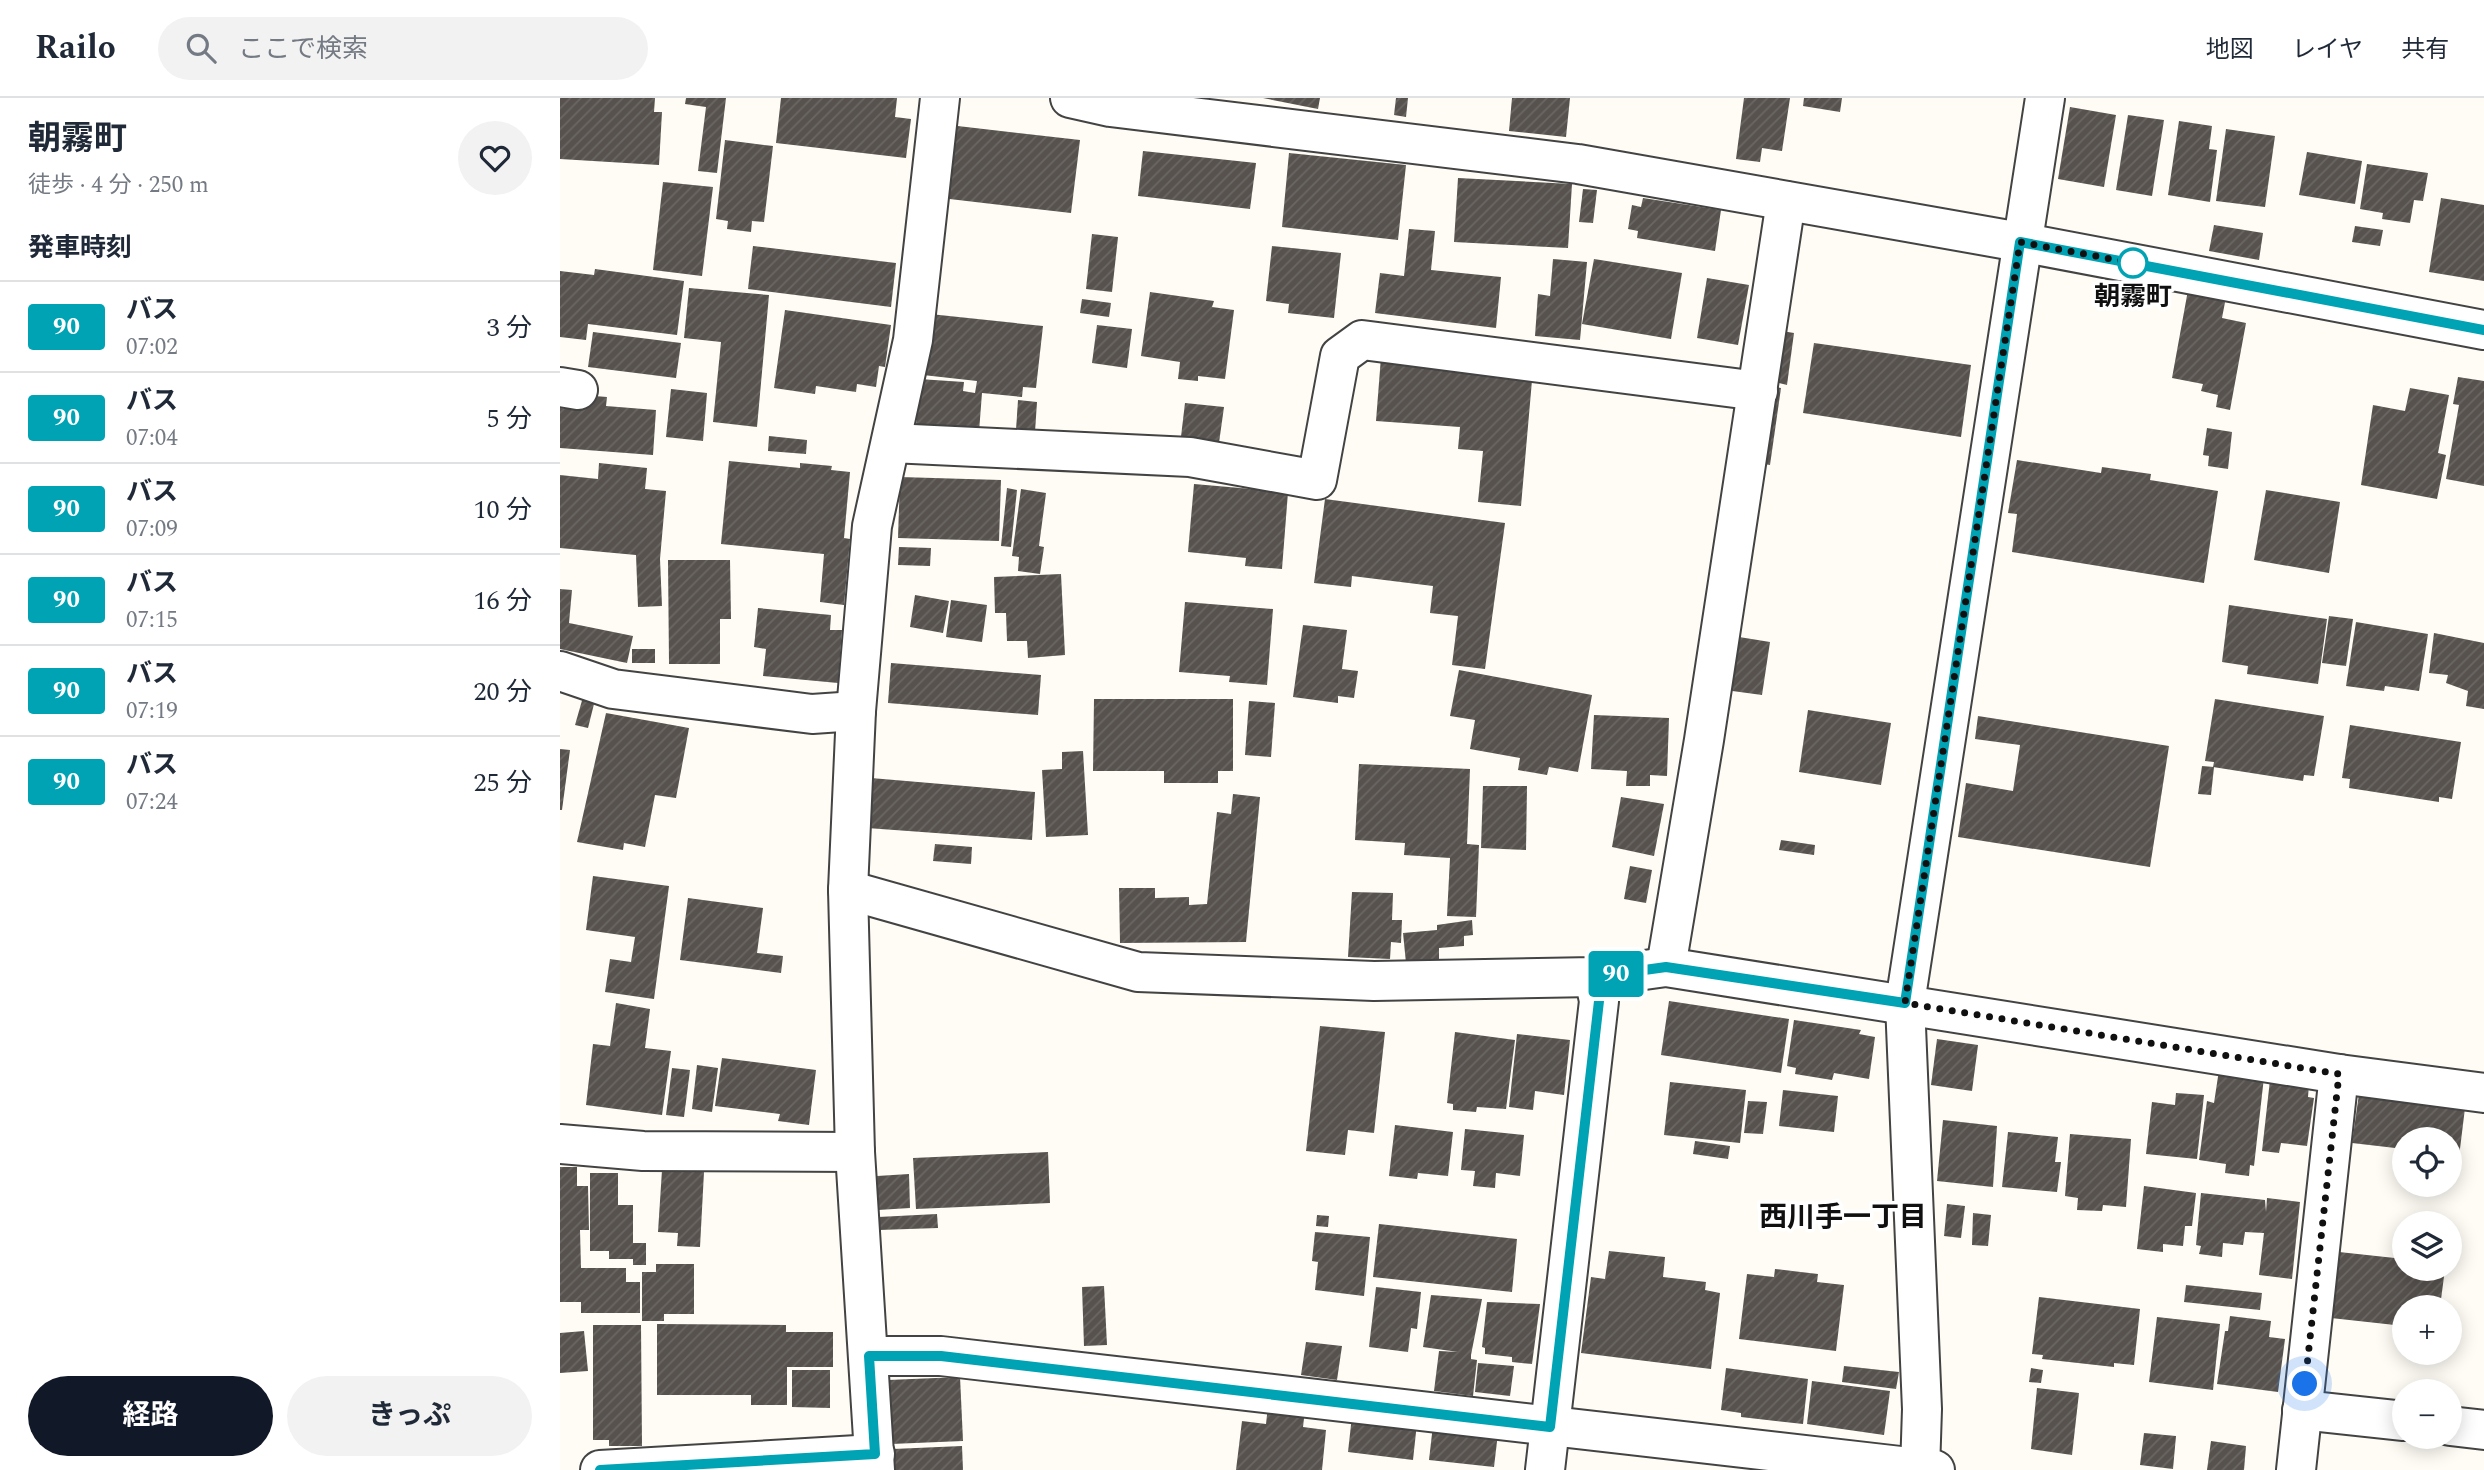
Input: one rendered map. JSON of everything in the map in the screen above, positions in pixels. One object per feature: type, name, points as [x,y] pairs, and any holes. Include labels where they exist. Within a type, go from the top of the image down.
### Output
[{"type":"street","points":[[600,1470],[875,1462],[855,1152],[848,890],[856,711],[872,526],[914,340],[940,98]]},
{"type":"street","points":[[1070,98],[1110,107],[1578,164],[2020,242],[2484,330]]},
{"type":"street","points":[[869,1356],[941,1356],[1925,1470],[1905,1003],[2020,242],[2045,98]]},
{"type":"street","points":[[1666,967],[1786,201]]},
{"type":"street","points":[[891,443],[1190,457],[1317,480],[1340,356],[1362,340],[1758,391]]},
{"type":"street","points":[[560,671],[613,688],[812,713],[856,711]]},
{"type":"street","points":[[848,890],[1138,972],[1374,981],[1594,977],[1666,967],[2339,1074],[2484,1093]]},
{"type":"street","points":[[1545,1470],[1599,1001],[1594,977]]},
{"type":"street","points":[[2296,1470],[2339,1074]]},
{"type":"street","points":[[560,1144],[643,1151],[855,1152]]},
{"type":"street","points":[[2302,1410],[2392,1420]]},
{"type":"street","points":[[2462,1427],[2484,1430]]},
{"type":"building","points":[[560,98],[655,98],[654,112],[662,112],[659,165],[560,159]]},
{"type":"building","points":[[686,98],[726,98],[717,173],[698,171],[706,107],[685,104]]},
{"type":"building","points":[[781,98],[897,98],[895,117],[911,119],[906,158],[776,143]]},
{"type":"building","points":[[1263,98],[1320,98],[1318,109]]},
{"type":"building","points":[[1396,98],[1408,98],[1406,117],[1394,115]]},
{"type":"building","points":[[1512,98],[1570,98],[1566,137],[1509,131]]},
{"type":"building","points":[[1744,98],[1790,98],[1782,151],[1762,148],[1760,162],[1736,159]]},
{"type":"building","points":[[1804,98],[1842,98],[1840,112],[1803,106]]},
{"type":"building","points":[[2070,107],[2116,115],[2104,187],[2058,179]]},
{"type":"building","points":[[2128,115],[2164,120],[2152,196],[2116,190]]},
{"type":"building","points":[[2179,121],[2212,126],[2209,149],[2217,150],[2210,202],[2168,195]]},
{"type":"building","points":[[949,125],[1080,140],[1071,213],[941,198]]},
{"type":"building","points":[[2226,129],[2275,136],[2265,207],[2216,201]]},
{"type":"building","points":[[725,140],[773,146],[764,222],[752,221],[751,232],[727,229],[728,221],[716,219]]},
{"type":"building","points":[[1143,151],[1256,163],[1250,209],[1138,196]]},
{"type":"building","points":[[2307,152],[2362,161],[2355,204],[2299,195]]},
{"type":"building","points":[[1289,153],[1406,165],[1398,240],[1282,227]]},
{"type":"building","points":[[2367,164],[2428,173],[2423,201],[2414,200],[2410,223],[2382,219],[2383,213],[2360,209]]},
{"type":"building","points":[[1458,178],[1572,184],[1568,248],[1454,242]]},
{"type":"building","points":[[663,182],[713,187],[702,276],[653,270]]},
{"type":"building","points":[[1583,189],[1597,190],[1593,223],[1579,222]]},
{"type":"building","points":[[1643,198],[1721,210],[1715,251],[1637,238],[1638,231],[1628,229],[1632,205],[1641,207]]},
{"type":"building","points":[[2441,198],[2484,205],[2484,281],[2429,272]]},
{"type":"building","points":[[2214,225],[2263,233],[2259,260],[2209,251]]},
{"type":"building","points":[[2355,226],[2383,230],[2380,246],[2352,242]]},
{"type":"building","points":[[1409,229],[1435,231],[1431,270],[1501,277],[1496,328],[1375,313],[1380,273],[1404,276]]},
{"type":"building","points":[[1092,234],[1118,237],[1112,292],[1086,289]]},
{"type":"building","points":[[753,246],[896,263],[891,307],[748,289]]},
{"type":"building","points":[[1272,246],[1341,253],[1334,318],[1288,313],[1289,304],[1266,301]]},
{"type":"building","points":[[1553,259],[1587,262],[1580,340],[1535,336],[1538,294],[1550,296]]},
{"type":"building","points":[[1594,259],[1682,273],[1671,339],[1582,324]]},
{"type":"building","points":[[595,269],[684,281],[677,335],[588,324],[586,340],[560,337],[560,271],[594,275]]},
{"type":"building","points":[[1707,278],[1749,285],[1738,345],[1697,338]]},
{"type":"building","points":[[689,288],[769,295],[757,427],[713,422],[721,342],[684,338]]},
{"type":"building","points":[[2188,290],[2226,297],[2222,318],[2246,323],[2230,410],[2216,407],[2218,395],[2201,391],[2203,384],[2172,378]]},
{"type":"building","points":[[1150,292],[1214,301],[1212,307],[1234,310],[1225,379],[1198,376],[1198,381],[1178,379],[1180,362],[1141,356]]},
{"type":"building","points":[[1082,299],[1111,303],[1109,317],[1080,313]]},
{"type":"building","points":[[785,310],[891,325],[885,367],[879,366],[876,387],[857,384],[856,392],[816,386],[815,394],[774,388]]},
{"type":"building","points":[[930,314],[1043,326],[1036,388],[1023,387],[1022,397],[982,393],[979,432],[916,428],[919,379],[964,382],[963,391],[975,393],[977,381],[923,375]]},
{"type":"building","points":[[1097,325],[1132,329],[1127,368],[1092,363]]},
{"type":"building","points":[[1782,331],[1794,333],[1787,385],[1775,382]]},
{"type":"building","points":[[593,332],[681,343],[676,378],[588,367]]},
{"type":"building","points":[[1814,343],[1971,365],[1961,437],[1803,413]]},
{"type":"building","points":[[1381,357],[1533,369],[1521,506],[1478,502],[1483,451],[1458,449],[1460,427],[1376,421]]},
{"type":"building","points":[[2458,377],[2484,381],[2484,486],[2446,479],[2459,405],[2453,404]]},
{"type":"building","points":[[1774,387],[1781,388],[1770,465],[1763,464]]},
{"type":"building","points":[[2410,388],[2449,395],[2438,453],[2446,455],[2437,499],[2361,485],[2373,405],[2405,411]]},
{"type":"building","points":[[671,389],[707,393],[703,441],[666,437]]},
{"type":"building","points":[[570,394],[607,397],[606,406],[656,410],[653,455],[560,448],[560,408],[569,409]]},
{"type":"building","points":[[1018,400],[1037,402],[1035,432],[1016,430]]},
{"type":"building","points":[[1185,403],[1224,407],[1218,450],[1180,445]]},
{"type":"building","points":[[2207,428],[2232,432],[2228,469],[2208,466],[2209,456],[2203,455]]},
{"type":"building","points":[[769,436],[807,440],[806,454],[768,451]]},
{"type":"building","points":[[2017,460],[2101,473],[2102,467],[2151,474],[2150,480],[2218,491],[2204,583],[2012,552],[2017,514],[2008,513]]},
{"type":"building","points":[[729,461],[800,468],[800,463],[832,466],[831,470],[850,472],[844,538],[850,539],[844,605],[820,602],[824,554],[721,544]]},
{"type":"building","points":[[599,463],[647,468],[645,489],[666,491],[660,559],[662,606],[638,607],[636,555],[560,548],[560,475],[598,479]]},
{"type":"building","points":[[900,477],[1001,480],[999,541],[898,538]]},
{"type":"building","points":[[1194,484],[1288,492],[1282,569],[1245,566],[1246,558],[1188,552]]},
{"type":"building","points":[[1007,488],[1017,490],[1011,547],[1001,546]]},
{"type":"building","points":[[1021,489],[1046,493],[1039,546],[1044,547],[1040,574],[1018,571],[1019,557],[1012,556]]},
{"type":"building","points":[[2266,490],[2340,502],[2329,573],[2254,560]]},
{"type":"building","points":[[1325,499],[1505,523],[1485,669],[1452,665],[1458,616],[1430,613],[1433,586],[1352,576],[1351,587],[1314,583]]},
{"type":"building","points":[[899,547],[931,548],[930,566],[898,565]]},
{"type":"building","points":[[668,560],[730,560],[731,619],[720,619],[720,664],[669,664]]},
{"type":"building","points":[[1061,574],[1065,655],[1028,658],[1027,641],[1007,641],[1006,613],[995,613],[994,577]]},
{"type":"building","points":[[560,589],[572,590],[569,623],[633,636],[627,663],[560,649]]},
{"type":"building","points":[[915,595],[949,601],[943,633],[910,627]]},
{"type":"building","points":[[951,600],[987,605],[982,642],[946,637]]},
{"type":"building","points":[[1185,602],[1273,609],[1267,685],[1229,682],[1230,676],[1179,672]]},
{"type":"building","points":[[2229,605],[2327,619],[2318,684],[2247,674],[2248,666],[2222,662]]},
{"type":"building","points":[[758,608],[831,615],[830,630],[842,630],[838,683],[763,676],[766,649],[754,647]]},
{"type":"building","points":[[2329,616],[2353,619],[2346,666],[2322,663]]},
{"type":"building","points":[[2356,622],[2428,634],[2419,691],[2385,686],[2384,691],[2346,686]]},
{"type":"building","points":[[1303,625],[1347,630],[1342,669],[1358,671],[1354,698],[1338,696],[1338,703],[1293,697]]},
{"type":"building","points":[[2434,633],[2484,643],[2484,709],[2466,706],[2468,691],[2446,683],[2448,675],[2429,673]]},
{"type":"building","points":[[1733,636],[1770,642],[1762,695],[1725,690]]},
{"type":"building","points":[[632,649],[655,649],[655,663],[632,663]]},
{"type":"building","points":[[891,663],[1041,675],[1038,715],[888,703]]},
{"type":"building","points":[[1459,670],[1592,695],[1578,772],[1549,767],[1547,775],[1518,770],[1520,758],[1470,749],[1475,720],[1450,716]]},
{"type":"building","points":[[583,697],[595,700],[588,728],[575,725]]},
{"type":"building","points":[[1094,699],[1233,699],[1233,771],[1218,771],[1218,783],[1164,783],[1164,771],[1093,771]]},
{"type":"building","points":[[2215,699],[2324,716],[2314,776],[2304,775],[2303,781],[2213,767],[2214,762],[2205,761]]},
{"type":"building","points":[[1249,701],[1275,703],[1271,757],[1245,755]]},
{"type":"building","points":[[1808,710],[1891,723],[1881,785],[1799,772]]},
{"type":"building","points":[[606,713],[689,728],[676,798],[655,795],[645,847],[624,843],[623,850],[577,842]]},
{"type":"building","points":[[1594,715],[1669,718],[1667,776],[1650,775],[1650,786],[1626,786],[1627,771],[1591,769]]},
{"type":"building","points":[[1978,716],[2169,746],[2150,867],[1958,837],[1966,783],[2013,791],[2020,745],[1975,739]]},
{"type":"building","points":[[2350,725],[2461,742],[2452,799],[2439,797],[2439,802],[2349,788],[2350,779],[2342,778]]},
{"type":"building","points":[[560,749],[570,750],[562,810],[560,810]]},
{"type":"building","points":[[1083,751],[1088,835],[1046,837],[1042,770],[1062,769],[1062,752]]},
{"type":"building","points":[[1359,764],[1470,769],[1467,844],[1479,845],[1476,917],[1447,916],[1450,858],[1404,855],[1405,843],[1355,840]]},
{"type":"building","points":[[2202,766],[2214,767],[2211,795],[2198,794]]},
{"type":"building","points":[[871,778],[1035,792],[1032,840],[867,828]]},
{"type":"building","points":[[1483,786],[1527,786],[1526,850],[1481,848]]},
{"type":"building","points":[[1233,794],[1260,797],[1246,942],[1120,943],[1119,888],[1155,888],[1155,898],[1189,897],[1189,905],[1207,904],[1217,812],[1231,814]]},
{"type":"building","points":[[1621,797],[1664,804],[1654,856],[1612,847]]},
{"type":"building","points":[[1781,840],[1815,845],[1814,855],[1779,850]]},
{"type":"building","points":[[935,844],[972,847],[971,864],[933,861]]},
{"type":"building","points":[[1630,866],[1652,870],[1646,903],[1624,899]]},
{"type":"building","points":[[593,876],[669,886],[654,999],[605,992],[610,959],[631,962],[635,937],[586,930]]},
{"type":"building","points":[[1352,892],[1393,893],[1392,920],[1402,920],[1401,943],[1391,942],[1390,959],[1348,957]]},
{"type":"building","points":[[688,898],[763,908],[757,953],[783,956],[781,973],[680,960]]},
{"type":"building","points":[[1472,920],[1473,935],[1464,936],[1464,946],[1439,948],[1439,960],[1406,963],[1403,933],[1437,930],[1437,925]]},
{"type":"building","points":[[1669,1001],[1789,1019],[1781,1073],[1661,1055]]},
{"type":"building","points":[[616,1003],[650,1009],[645,1048],[671,1051],[662,1115],[586,1105],[593,1044],[610,1046]]},
{"type":"building","points":[[1794,1020],[1861,1030],[1859,1034],[1875,1037],[1869,1079],[1834,1073],[1832,1080],[1795,1074],[1796,1068],[1787,1066]]},
{"type":"building","points":[[1320,1026],[1385,1032],[1374,1133],[1348,1130],[1345,1155],[1306,1151]]},
{"type":"building","points":[[1455,1032],[1515,1040],[1506,1109],[1477,1107],[1476,1112],[1453,1110],[1453,1104],[1447,1103]]},
{"type":"building","points":[[1517,1034],[1570,1040],[1564,1095],[1535,1091],[1533,1110],[1509,1107]]},
{"type":"building","points":[[1937,1039],[1978,1045],[1972,1091],[1931,1085]]},
{"type":"building","points":[[722,1058],[816,1070],[809,1125],[778,1121],[780,1114],[715,1106]]},
{"type":"building","points":[[697,1065],[718,1068],[712,1112],[692,1109]]},
{"type":"building","points":[[672,1068],[690,1070],[684,1117],[666,1115]]},
{"type":"building","points":[[2219,1070],[2264,1077],[2254,1166],[2250,1165],[2249,1176],[2225,1173],[2226,1164],[2199,1160],[2207,1101],[2214,1103]]},
{"type":"building","points":[[2270,1080],[2309,1084],[2308,1097],[2314,1098],[2307,1146],[2281,1143],[2279,1153],[2262,1151]]},
{"type":"building","points":[[1670,1082],[1746,1090],[1740,1143],[1664,1135]]},
{"type":"building","points":[[1783,1090],[1838,1096],[1834,1132],[1779,1126]]},
{"type":"building","points":[[2176,1093],[2204,1095],[2197,1159],[2146,1154],[2152,1102],[2175,1105]]},
{"type":"building","points":[[2359,1094],[2465,1108],[2462,1132],[2462,1127],[2392,1127],[2392,1148],[2352,1143]]},
{"type":"building","points":[[1748,1101],[1767,1102],[1763,1134],[1744,1133]]},
{"type":"building","points":[[1943,1120],[1997,1126],[1993,1187],[1937,1181]]},
{"type":"building","points":[[1395,1125],[1453,1132],[1448,1176],[1418,1173],[1417,1179],[1389,1176]]},
{"type":"building","points":[[1465,1129],[1524,1135],[1520,1176],[1496,1173],[1495,1188],[1473,1186],[1475,1171],[1461,1170]]},
{"type":"building","points":[[2008,1132],[2058,1137],[2055,1162],[2061,1162],[2057,1192],[2002,1187]]},
{"type":"building","points":[[2070,1134],[2131,1139],[2126,1207],[2103,1205],[2102,1211],[2077,1210],[2078,1198],[2065,1196]]},
{"type":"building","points":[[1695,1141],[1730,1146],[1728,1159],[1693,1154]]},
{"type":"building","points":[[1048,1152],[1050,1203],[916,1209],[913,1158]]},
{"type":"building","points":[[560,1167],[577,1167],[577,1186],[588,1186],[589,1230],[580,1230],[581,1268],[626,1268],[626,1282],[640,1282],[640,1313],[581,1313],[581,1302],[560,1302]]},
{"type":"building","points":[[662,1170],[704,1172],[700,1247],[677,1246],[678,1233],[658,1232]]},
{"type":"building","points":[[590,1173],[618,1173],[618,1205],[633,1205],[633,1243],[646,1243],[646,1265],[633,1265],[633,1259],[609,1259],[609,1251],[590,1251]]},
{"type":"building","points":[[909,1174],[910,1208],[878,1210],[877,1176]]},
{"type":"building","points":[[2144,1186],[2196,1193],[2192,1226],[2185,1226],[2183,1246],[2163,1244],[2163,1252],[2137,1249]]},
{"type":"building","points":[[2201,1193],[2265,1200],[2266,1212],[2267,1198],[2300,1202],[2292,1279],[2259,1275],[2264,1233],[2245,1232],[2243,1245],[2223,1243],[2222,1257],[2199,1254],[2201,1246],[2196,1245]]},
{"type":"building","points":[[1947,1204],[1965,1206],[1961,1238],[1944,1236]]},
{"type":"building","points":[[1973,1213],[1991,1215],[1988,1246],[1972,1245]]},
{"type":"building","points":[[937,1214],[938,1228],[879,1230],[878,1217]]},
{"type":"building","points":[[1317,1215],[1329,1216],[1328,1227],[1316,1226]]},
{"type":"building","points":[[1379,1224],[1517,1239],[1512,1292],[1373,1277]]},
{"type":"building","points":[[1315,1232],[1370,1237],[1364,1296],[1315,1290],[1318,1262],[1312,1261]]},
{"type":"building","points":[[1609,1251],[1665,1257],[1663,1277],[1706,1282],[1705,1290],[1720,1293],[1711,1369],[1581,1353],[1591,1277],[1605,1279]]},
{"type":"building","points":[[2339,1252],[2392,1258],[2392,1281],[2443,1281],[2442,1295],[2392,1295],[2392,1325],[2331,1318]]},
{"type":"building","points":[[656,1264],[694,1264],[694,1314],[664,1314],[664,1321],[642,1321],[642,1272],[656,1272]]},
{"type":"building","points":[[1775,1269],[1818,1274],[1817,1282],[1844,1285],[1836,1351],[1739,1339],[1747,1274],[1774,1277]]},
{"type":"building","points":[[2186,1285],[2262,1293],[2260,1310],[2184,1302]]},
{"type":"building","points":[[1104,1286],[1107,1345],[1084,1346],[1082,1287]]},
{"type":"building","points":[[1376,1287],[1421,1292],[1417,1329],[1411,1328],[1408,1352],[1369,1347]]},
{"type":"building","points":[[1431,1295],[1482,1299],[1471,1355],[1471,1359],[1477,1360],[1473,1396],[1434,1391],[1439,1351],[1458,1352],[1423,1347]]},
{"type":"building","points":[[2039,1297],[2140,1309],[2134,1365],[2114,1363],[2114,1367],[2042,1359],[2043,1355],[2032,1354]]},
{"type":"building","points":[[1487,1302],[1540,1304],[1532,1364],[1512,1362],[1512,1357],[1485,1354],[1485,1348],[1482,1347]]},
{"type":"building","points":[[2230,1316],[2271,1321],[2269,1337],[2285,1339],[2278,1392],[2217,1384]]},
{"type":"building","points":[[2157,1317],[2220,1324],[2213,1390],[2149,1382]]},
{"type":"building","points":[[657,1324],[786,1325],[786,1332],[833,1332],[833,1367],[787,1367],[787,1405],[751,1405],[751,1395],[657,1395]]},
{"type":"building","points":[[593,1325],[641,1325],[642,1446],[609,1446],[609,1440],[593,1440]]},
{"type":"building","points":[[584,1331],[588,1371],[560,1373],[560,1333]]},
{"type":"building","points":[[1306,1342],[1342,1346],[1337,1380],[1301,1375]]},
{"type":"building","points":[[1478,1363],[1514,1366],[1510,1396],[1475,1392]]},
{"type":"building","points":[[1844,1366],[1899,1372],[1896,1389],[1842,1382]]},
{"type":"building","points":[[1726,1368],[1808,1379],[1803,1424],[1741,1417],[1741,1413],[1721,1410]]},
{"type":"building","points":[[2031,1368],[2043,1370],[2041,1383],[2029,1382]]},
{"type":"building","points":[[792,1370],[830,1370],[830,1408],[792,1407]]},
{"type":"building","points":[[960,1377],[963,1441],[891,1444],[888,1380]]},
{"type":"building","points":[[1812,1381],[1890,1391],[1884,1435],[1807,1424]]},
{"type":"building","points":[[2037,1388],[2079,1393],[2072,1455],[2031,1449]]},
{"type":"building","points":[[1268,1406],[1305,1410],[1303,1427],[1326,1430],[1322,1470],[1236,1470],[1242,1421],[1266,1424]]},
{"type":"building","points":[[1352,1416],[1417,1423],[1413,1460],[1348,1452]]},
{"type":"building","points":[[1433,1425],[1498,1433],[1494,1467],[1429,1460]]},
{"type":"building","points":[[2144,1433],[2176,1436],[2173,1469],[2140,1465]]},
{"type":"building","points":[[2211,1441],[2246,1446],[2244,1470],[2207,1470]]},
{"type":"building","points":[[962,1446],[963,1470],[894,1470],[893,1449]]},
{"type":"bus line","name":"90","points":[[600,1470],[875,1454],[869,1356],[941,1356],[1550,1427],[1599,1001],[1594,977],[1666,967],[1905,1003],[2020,242],[2484,330]]},
{"type":"place","name":"朝霧町","points":[[2133,263]]},
{"type":"district","name":"西川手一丁目","points":[[1843,1217]]},
{"type":"route","points":[[2133,263],[2020,242],[1905,1003],[2339,1074],[2305,1384]]}]
